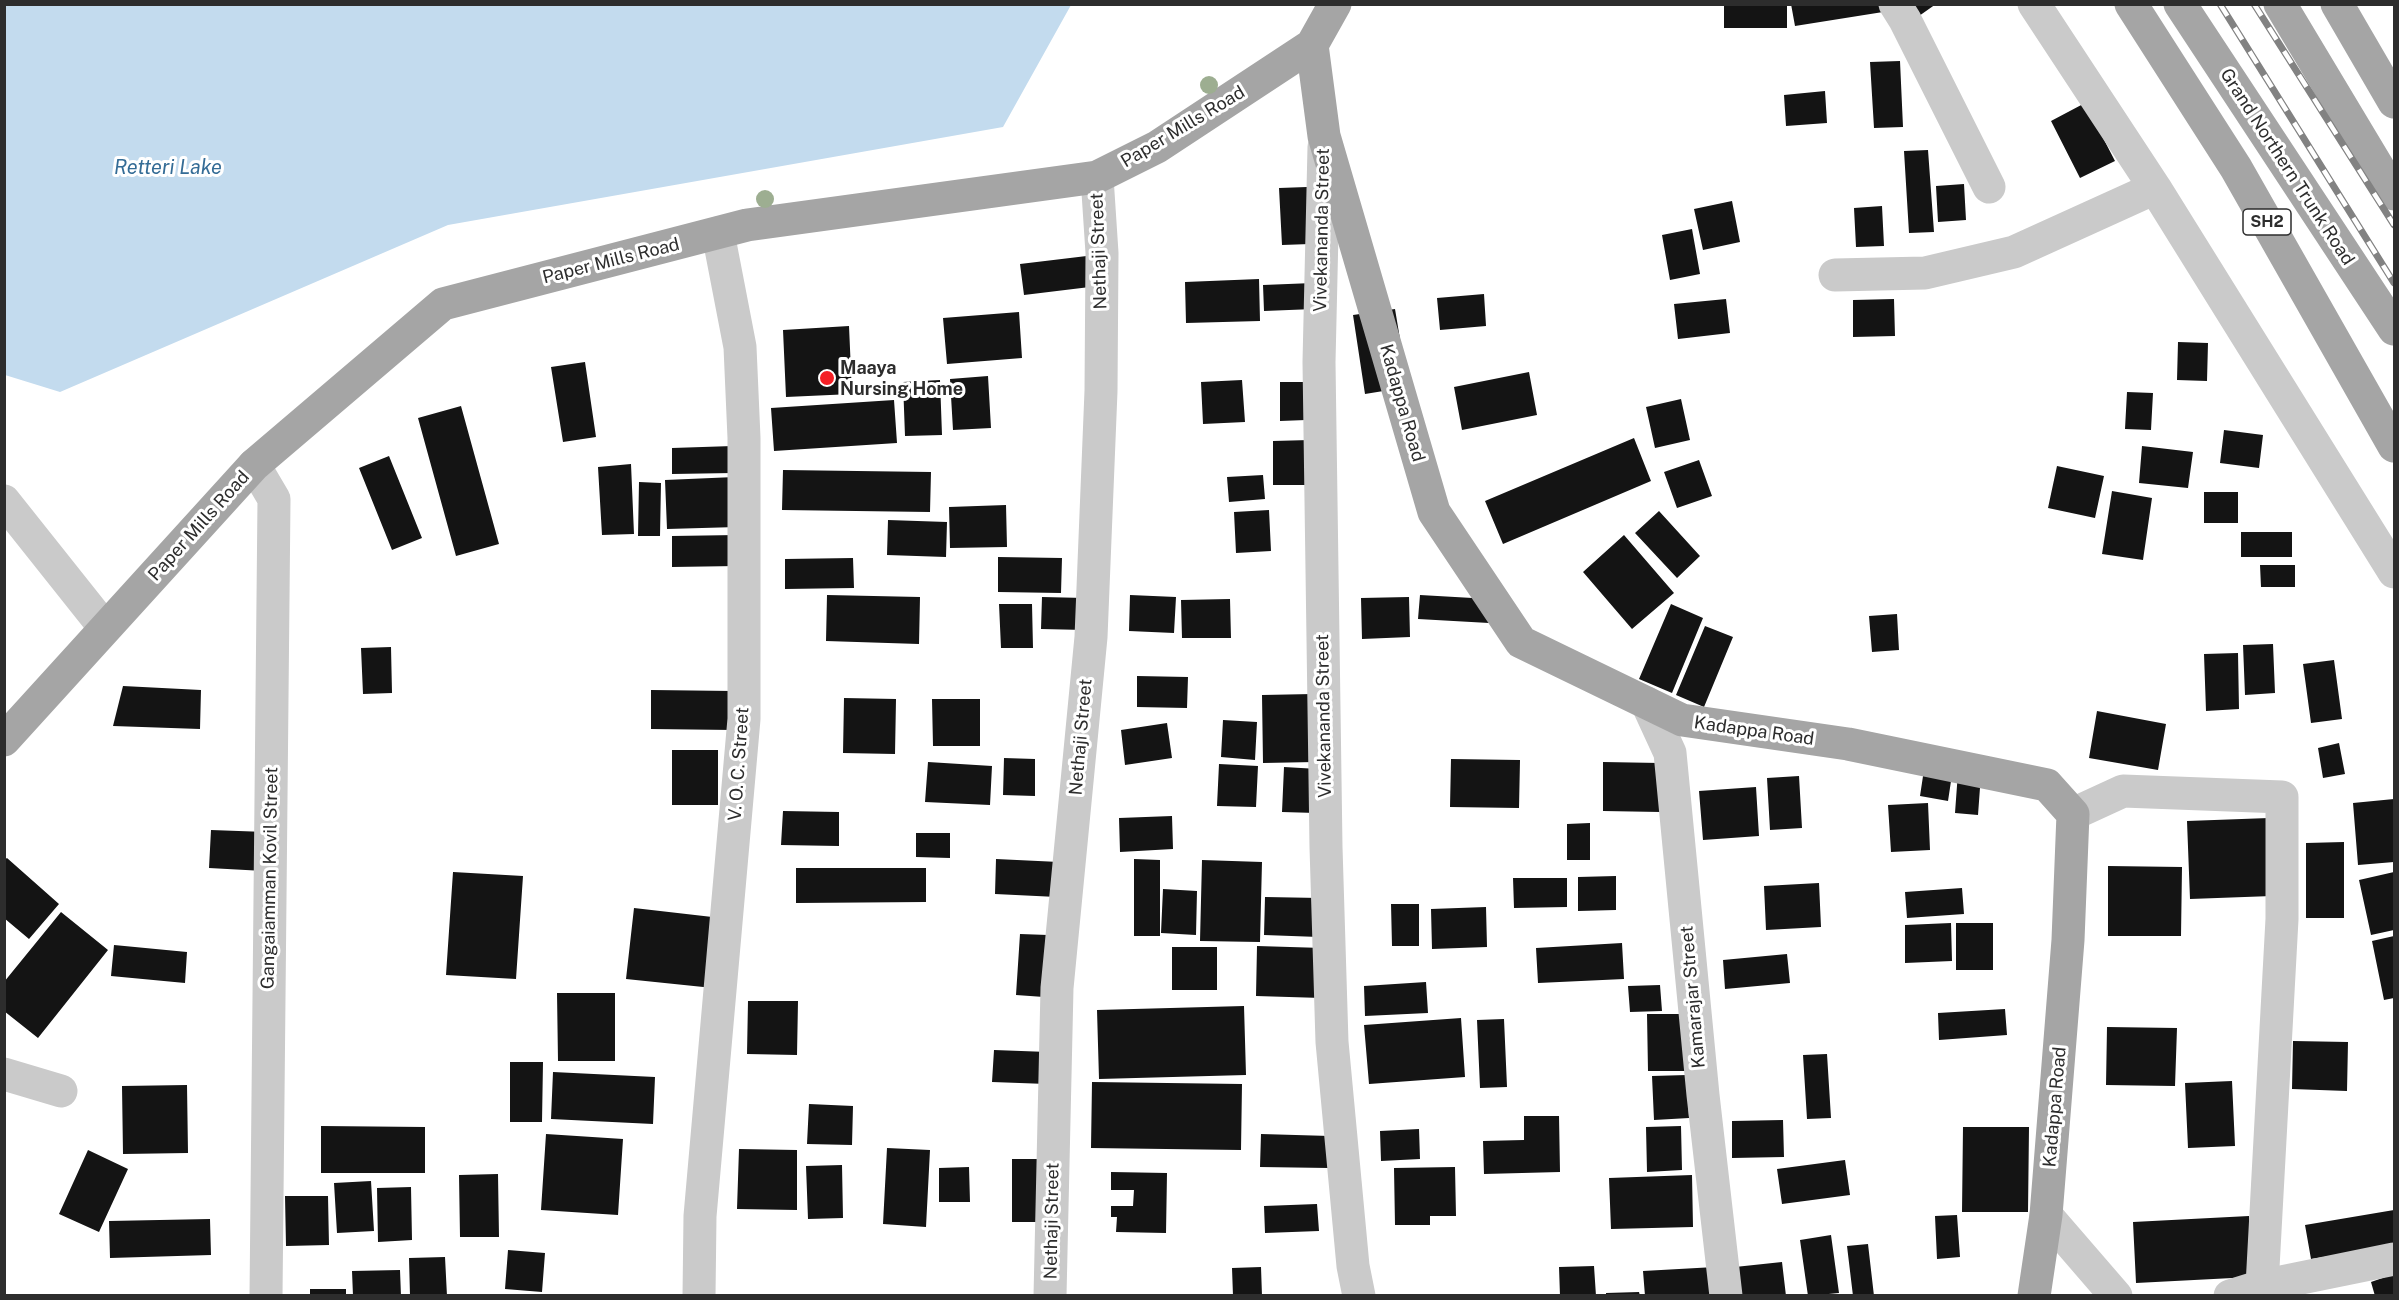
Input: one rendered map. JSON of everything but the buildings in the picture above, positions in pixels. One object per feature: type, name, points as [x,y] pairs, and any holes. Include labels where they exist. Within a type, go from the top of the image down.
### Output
[{"type":"main road","name":"Paper Mills Road","points":[[4,741],[254,465],[443,303],[747,225],[1097,177],[1157,147],[1312,45],[1335,4]]},
{"type":"main road","name":"SH2","points":[[2131,4],[2236,168],[2394,446]]},
{"type":"main road","name":"Grand Northern Trunk Road","points":[[2180,4],[2394,329]]},
{"type":"main road","points":[[2280,4],[2394,194]]},
{"type":"main road","points":[[2337,4],[2394,102]]},
{"type":"main road","name":"Kadappa Road","points":[[1312,45],[1324,136],[1434,512],[1521,642],[1682,720],[1848,744],[2047,785],[2073,814],[2068,940],[2046,1215],[2034,1296]]},
{"type":"street","points":[[1895,4],[1989,188]]},
{"type":"street","points":[[2034,4],[2155,188],[2394,572]]},
{"type":"street","name":"Vivekananda Street","points":[[1324,136],[1319,362],[1326,858],[1332,1042],[1353,1266],[1359,1296]]},
{"type":"street","name":"Nethaji Street","points":[[1050,1296],[1057,988],[1091,637],[1101,403],[1102,253],[1097,177]]},
{"type":"street","points":[[1835,275],[1925,273],[2014,252],[2155,188]]},
{"type":"street","name":"V. O. C. Street","points":[[699,1296],[700,1216],[744,719],[744,438],[740,359],[718,233]]},
{"type":"street","name":"Gangaiamman Kovil Street","points":[[254,465],[274,499],[266,1296]]},
{"type":"street","points":[[4,501],[105,628]]},
{"type":"street","name":"Kamarajar Street","points":[[1647,703],[1670,753],[1702,1095],[1726,1296]]},
{"type":"street","points":[[2073,814],[2123,791],[2282,797],[2282,919],[2262,1286]]},
{"type":"street","points":[[4,1074],[61,1091]]},
{"type":"street","points":[[2046,1215],[2116,1296]]},
{"type":"street","points":[[2230,1296],[2262,1286],[2394,1259]]},
{"type":"water","name":"Retteri Lake","points":[[4,5],[1071,5],[1003,127],[448,225],[60,392],[5,375]]},
{"type":"railway","points":[[2220,4],[2394,283]]},
{"type":"railway","points":[[2254,4],[2394,225]]},
{"type":"place","name":"Maaya Nursing Home","points":[[827,378]]}]
